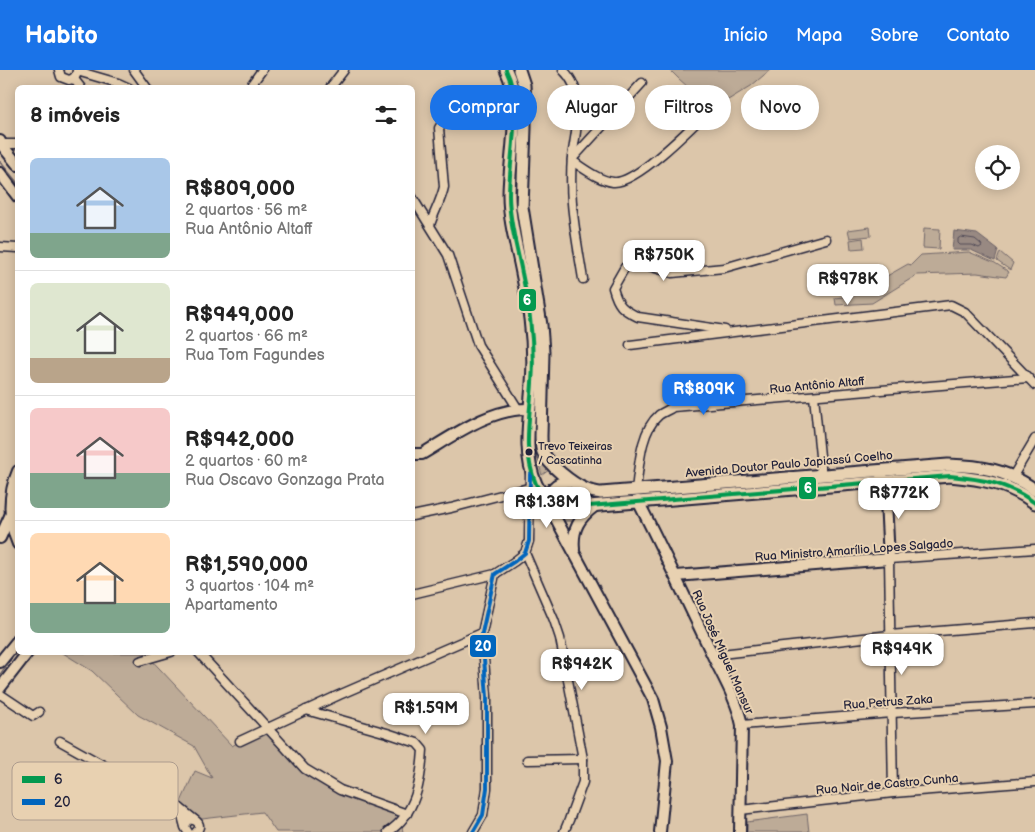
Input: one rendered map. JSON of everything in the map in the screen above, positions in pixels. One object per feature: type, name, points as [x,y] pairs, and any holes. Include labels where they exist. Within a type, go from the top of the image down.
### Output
[{"type":"main road","points":[[506,70],[511,86],[514,116],[509,193],[510,213],[524,280],[533,352],[532,384],[523,409],[528,430],[528,455],[533,487],[549,499]]},
{"type":"main road","name":"Avenida Doutor Paulo Japiassú Coelho","points":[[519,70],[524,85],[526,128],[522,207],[541,325],[543,352],[540,436],[543,454],[550,463],[569,479],[584,489],[601,494],[637,496],[656,500],[882,476],[948,465],[967,465],[988,468],[1013,476],[1035,490]]},
{"type":"main road","points":[[523,409],[534,410],[536,439],[541,457],[555,472],[569,479]]},
{"type":"main road","name":"Avenida Doutor Paulo Japiassú Coelho","points":[[549,499],[561,505],[577,507],[595,506],[637,496],[822,472],[882,476],[979,478],[1015,490],[1035,503]]},
{"type":"street","points":[[134,70],[145,85]]},
{"type":"street","points":[[251,85],[262,70]]},
{"type":"street","points":[[332,85],[344,70]]},
{"type":"street","points":[[563,70],[572,83],[578,107],[577,131],[572,160],[572,202],[583,279]]},
{"type":"street","points":[[60,74],[66,80],[76,73],[122,85]]},
{"type":"street","points":[[76,73],[80,85]]},
{"type":"street","points":[[572,160],[642,83]]},
{"type":"street","points":[[430,225],[442,197],[444,187],[439,130]]},
{"type":"street","points":[[572,160],[600,178],[615,183],[633,176],[656,160],[688,130]]},
{"type":"street","points":[[0,142],[15,144]]},
{"type":"street","points":[[0,142],[15,161]]},
{"type":"street","points":[[0,173],[15,193]]},
{"type":"street","points":[[415,202],[448,255],[478,345],[523,409]]},
{"type":"street","points":[[737,331],[638,317],[626,312],[616,300],[614,288],[625,268],[632,263],[640,263],[672,272],[724,268],[826,239]]},
{"type":"street","points":[[0,247],[15,248]]},
{"type":"street","points":[[630,345],[951,305],[965,312],[1035,385]]},
{"type":"street","name":"Rua Antônio Altaff","points":[[637,496],[642,449],[647,430],[659,415],[673,408],[1028,378]]},
{"type":"street","points":[[814,396],[822,472]]},
{"type":"street","points":[[415,454],[422,454],[477,422],[511,410],[523,409]]},
{"type":"street","points":[[1013,476],[1035,440]]},
{"type":"street","points":[[882,476],[889,559],[893,793]]},
{"type":"street","points":[[0,547],[15,531],[14,514],[10,509],[15,477]]},
{"type":"street","points":[[569,479],[556,485],[550,494],[549,506],[654,699],[667,761],[660,832]]},
{"type":"street","points":[[415,515],[533,487],[529,541],[525,553],[495,574],[415,593]]},
{"type":"street","name":"Rua José Miguel Mansur","points":[[637,496],[676,576],[740,717],[742,725],[740,832]]},
{"type":"street","points":[[648,520],[650,508],[656,500]]},
{"type":"street","points":[[574,550],[574,531],[583,516],[595,506]]},
{"type":"street","points":[[0,538],[14,514]]},
{"type":"street","name":"Rua Ministro Amarílio Lopes Salgado","points":[[676,576],[1035,549]]},
{"type":"street","points":[[525,553],[560,638],[583,759],[583,782],[564,832]]},
{"type":"street","points":[[473,832],[483,815],[487,788],[487,697],[482,633],[495,574]]},
{"type":"street","points":[[712,655],[890,635],[1035,623]]},
{"type":"street","points":[[240,741],[339,694],[482,633]]},
{"type":"street","points":[[0,662],[15,644]]},
{"type":"street","points":[[0,688],[26,655]]},
{"type":"street","points":[[140,661],[161,655]]},
{"type":"street","points":[[201,655],[305,769],[340,790],[406,814]]},
{"type":"street","points":[[0,694],[33,716],[39,712]]},
{"type":"street","name":"Rua Petrus Zaka","points":[[742,725],[1035,704]]},
{"type":"street","points":[[306,710],[417,743],[424,750],[422,772],[416,795],[406,814],[388,832]]},
{"type":"street","points":[[60,740],[99,762]]},
{"type":"street","points":[[527,760],[583,759]]},
{"type":"street","name":"Rua Nair de Castro Cunha","points":[[740,810],[893,793],[1035,782]]},
{"type":"street","points":[[180,808],[197,822],[202,832]]},
{"type":"street","points":[[180,808],[187,829]]},
{"type":"street","points":[[187,829],[186,823],[189,820],[197,822]]},
{"type":"street","points":[[196,832],[199,828],[197,822]]},
{"type":"shaded area","points":[[670,70],[770,70],[752,85],[741,85],[741,92],[731,98],[731,85],[686,85]]},
{"type":"shaded area","points":[[870,227],[871,236],[850,238],[848,230]]},
{"type":"shaded area","points":[[924,228],[940,229],[939,249],[923,248]]},
{"type":"shaded area","points":[[863,238],[864,248],[851,249],[850,240]]},
{"type":"shaded area","points":[[969,252],[995,263],[1009,272],[1006,277],[977,273],[917,275],[872,303],[836,305],[835,298],[850,296],[848,282],[880,280],[908,264],[911,265],[921,255]]},
{"type":"shaded area","points":[[1000,252],[1013,263],[1010,270],[997,261]]},
{"type":"shaded area","points":[[533,427],[536,450],[549,470],[542,475],[537,457],[534,454]]},
{"type":"shaded area","points":[[567,485],[620,496],[621,499],[569,503],[554,498],[560,489]]},
{"type":"shaded area","points":[[556,510],[570,512],[582,510],[575,521],[560,521]]},
{"type":"shaded area","points":[[66,655],[147,655],[232,746],[268,728],[305,769],[340,790],[399,812],[403,832],[276,832],[262,812],[202,819],[180,804],[195,771],[212,778],[194,746],[138,715],[92,671]]},
{"type":"shaded area","points":[[807,814],[809,832],[747,832],[747,822]]},
{"type":"water","points":[[954,231],[977,234],[998,250],[995,261],[971,250],[952,250]]},
{"type":"waterway","points":[[0,162],[15,180]]},
{"type":"waterway","points":[[0,675],[15,653]]},
{"type":"transit line","name":"6","points":[[506,70],[514,98],[514,131],[509,205],[527,300],[532,341],[533,369],[529,421],[529,460],[536,484],[543,495],[553,502],[577,507],[950,476],[1005,486],[1035,503]]},
{"type":"transit line","name":"20","points":[[473,832],[483,815],[487,788],[487,697],[482,633],[495,574],[525,553],[529,541],[530,474]]},
{"type":"place","name":"Trevo Teixeiras / Cascatinha","points":[[529,452]]}]
